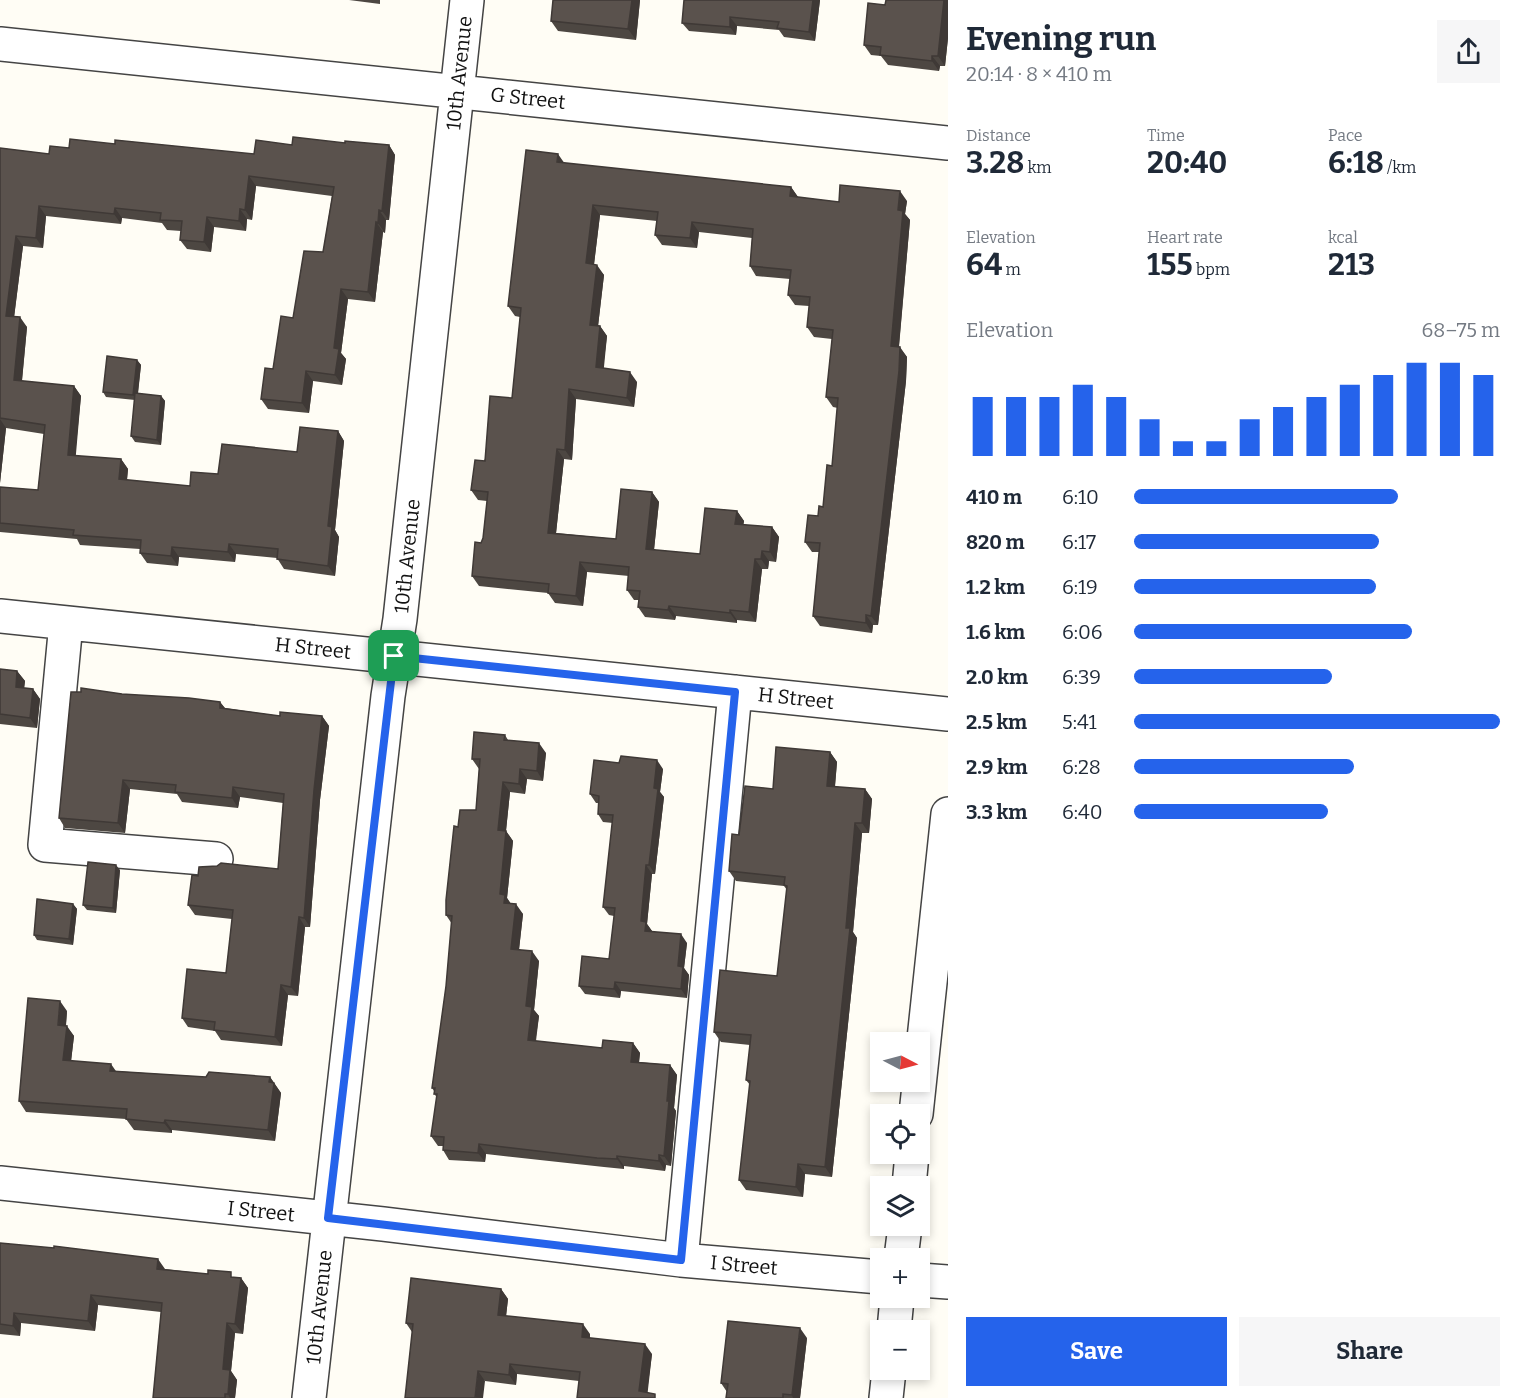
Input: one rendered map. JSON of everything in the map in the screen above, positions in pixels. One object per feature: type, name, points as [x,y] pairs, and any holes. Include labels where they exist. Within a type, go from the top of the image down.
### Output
[{"type":"street","name":"10th Avenue","points":[[309,1398],[328,1218],[400,619],[467,0]]},
{"type":"street","name":"G Street","points":[[0,44],[948,143]]},
{"type":"street","name":"H Street","points":[[0,616],[948,714]]},
{"type":"street","points":[[66,623],[45,845],[216,859]]},
{"type":"street","points":[[681,1260],[735,692]]},
{"type":"street","points":[[917,1104],[948,814]]},
{"type":"street","name":"I Street","points":[[0,1183],[328,1218],[681,1260],[870,1276]]},
{"type":"street","points":[[930,1281],[948,1282]]},
{"type":"street","points":[[886,1398],[888,1380]]},
{"type":"building","points":[[553,0],[632,0],[628,29],[551,21]]},
{"type":"building","points":[[684,0],[813,0],[809,32],[777,28],[779,22],[730,17],[730,27],[682,23]]},
{"type":"building","points":[[886,0],[944,0],[938,56],[932,56],[932,61],[880,55],[881,47],[864,45],[868,3],[885,5]]},
{"type":"building","points":[[293,137],[389,145],[382,211],[379,210],[378,223],[376,222],[368,292],[341,289],[334,348],[339,349],[335,375],[306,371],[302,403],[261,399],[265,368],[273,369],[281,316],[293,318],[304,251],[323,252],[334,187],[249,176],[245,210],[240,209],[239,221],[207,217],[204,242],[180,240],[182,221],[160,220],[161,213],[115,208],[114,214],[39,206],[36,238],[16,236],[6,316],[20,317],[14,380],[74,386],[68,455],[121,459],[119,479],[190,486],[191,472],[218,474],[222,444],[297,452],[300,427],[338,431],[328,526],[332,527],[328,566],[277,559],[278,549],[229,544],[228,552],[172,547],[171,556],[140,553],[141,540],[73,535],[74,530],[0,523],[0,487],[38,490],[45,425],[0,418],[0,148],[49,154],[50,146],[69,148],[70,139],[115,144],[115,140],[254,154],[256,140],[292,145]]},
{"type":"building","points":[[526,150],[558,154],[557,162],[791,187],[790,196],[839,202],[840,185],[900,191],[898,210],[903,211],[891,346],[900,347],[899,371],[871,616],[866,615],[866,623],[813,616],[820,543],[805,542],[808,515],[818,516],[819,506],[823,507],[827,465],[832,466],[838,398],[826,397],[833,330],[807,327],[810,297],[788,295],[791,270],[750,266],[753,229],[692,222],[690,238],[655,235],[658,212],[593,205],[586,263],[597,265],[590,325],[600,326],[596,367],[630,372],[627,398],[569,389],[565,450],[557,449],[548,533],[616,539],[621,489],[652,492],[646,549],[700,554],[705,508],[737,511],[735,524],[772,527],[770,552],[762,551],[761,559],[755,559],[749,612],[730,610],[730,613],[669,606],[668,610],[638,607],[640,591],[627,590],[629,567],[580,562],[576,596],[548,593],[549,584],[472,576],[475,542],[481,543],[483,538],[488,492],[471,490],[475,460],[485,461],[490,396],[512,398],[521,308],[508,306]]},
{"type":"building","points":[[107,356],[137,360],[133,395],[103,392]]},
{"type":"building","points":[[135,393],[161,396],[157,440],[131,436]]},
{"type":"building","points":[[0,669],[17,671],[16,687],[33,689],[30,718],[0,714]]},
{"type":"building","points":[[81,688],[122,694],[220,702],[220,708],[280,716],[280,712],[322,716],[304,918],[299,917],[291,987],[281,985],[275,1037],[214,1030],[215,1022],[182,1018],[187,969],[226,973],[233,910],[188,905],[192,875],[198,876],[199,867],[217,866],[221,863],[278,869],[284,794],[233,787],[232,798],[175,792],[176,785],[123,780],[118,823],[59,818],[71,692],[81,692]]},
{"type":"building","points":[[474,732],[505,735],[504,740],[539,743],[537,771],[520,769],[519,784],[503,782],[498,830],[506,831],[500,894],[505,895],[504,903],[516,904],[511,949],[532,951],[526,1006],[532,1007],[528,1040],[602,1048],[603,1040],[633,1043],[631,1062],[670,1065],[664,1156],[659,1155],[659,1161],[617,1156],[617,1159],[597,1158],[479,1144],[478,1153],[443,1150],[444,1137],[431,1136],[437,1094],[434,1094],[435,1088],[432,1088],[446,986],[452,916],[446,915],[446,900],[454,826],[458,827],[460,810],[476,810],[480,759],[472,759]]},
{"type":"building","points":[[776,747],[830,752],[827,786],[865,789],[862,823],[855,823],[846,928],[850,928],[825,1167],[798,1164],[796,1187],[739,1180],[750,1081],[746,1080],[751,1035],[714,1032],[720,970],[777,976],[787,886],[784,885],[785,877],[729,871],[732,834],[739,835],[745,786],[773,789]]},
{"type":"building","points":[[621,756],[657,760],[654,788],[658,789],[649,865],[646,865],[641,921],[646,922],[645,931],[681,934],[678,966],[683,967],[681,989],[615,982],[614,989],[579,986],[582,956],[609,959],[615,908],[603,907],[613,815],[598,814],[599,796],[590,794],[594,760],[619,763]]},
{"type":"building","points":[[88,862],[116,865],[113,908],[83,905]]},
{"type":"building","points":[[37,899],[73,904],[69,939],[34,935]]},
{"type":"building","points":[[28,998],[60,1001],[58,1025],[67,1026],[63,1060],[111,1064],[110,1071],[206,1077],[209,1072],[270,1077],[269,1082],[274,1083],[268,1130],[165,1120],[164,1123],[126,1119],[127,1109],[19,1101]]},
{"type":"building","points":[[0,1243],[54,1248],[54,1246],[158,1259],[157,1269],[208,1274],[208,1270],[231,1272],[231,1277],[241,1278],[235,1324],[227,1323],[223,1369],[230,1370],[228,1394],[225,1394],[225,1398],[153,1398],[162,1303],[91,1295],[88,1321],[14,1313],[13,1326],[0,1324]]},
{"type":"building","points":[[411,1278],[501,1289],[498,1315],[583,1324],[582,1337],[645,1344],[639,1391],[655,1394],[655,1398],[577,1398],[580,1372],[510,1364],[509,1375],[478,1371],[475,1398],[405,1398],[413,1324],[406,1323]]},
{"type":"building","points":[[728,1321],[800,1328],[792,1395],[783,1394],[783,1398],[726,1398],[728,1384],[721,1383]]},
{"type":"route","points":[[394,656],[735,692],[681,1260],[328,1218],[394,656]]}]
